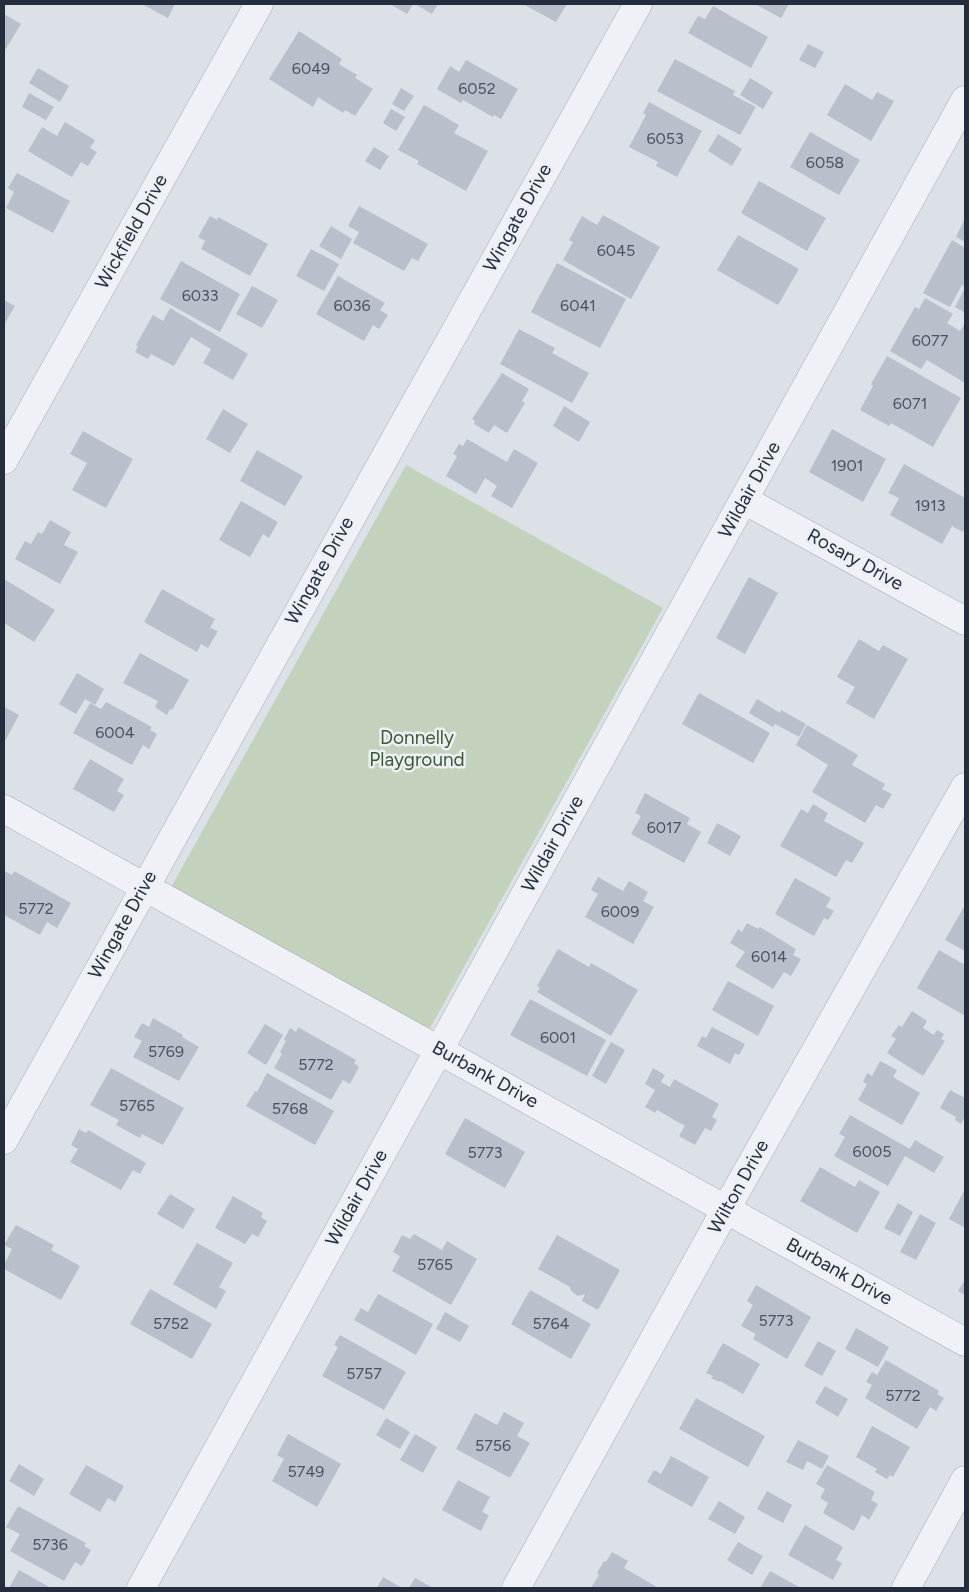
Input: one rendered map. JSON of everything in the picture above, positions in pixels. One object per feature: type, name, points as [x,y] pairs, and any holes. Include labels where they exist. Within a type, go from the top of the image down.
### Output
[{"type":"street","name":"Wickfield Drive","points":[[4,460],[259,4]]},
{"type":"street","name":"Wingate Drive","points":[[4,1140],[638,4]]},
{"type":"street","name":"Wildair Drive","points":[[141,1588],[965,100]]},
{"type":"street","name":"Rosary Drive","points":[[744,500],[965,620]]},
{"type":"street","name":"Wilton Drive","points":[[516,1588],[726,1209],[965,787]]},
{"type":"street","name":"Burbank Drive","points":[[4,809],[965,1342]]},
{"type":"street","points":[[906,1588],[965,1480]]},
{"type":"green space","name":"Donnelly Playground","points":[[406,465],[663,608],[428,1032],[170,889]]},
{"type":"building","points":[[142,4],[175,4],[168,18]]},
{"type":"building","points":[[390,4],[413,4],[407,14]]},
{"type":"building","points":[[415,4],[438,4],[432,14]]},
{"type":"building","points":[[523,4],[567,4],[556,22]]},
{"type":"building","points":[[755,4],[789,4],[781,18]]},
{"type":"building","points":[[713,6],[768,37],[751,68],[688,33],[698,16],[705,19]]},
{"type":"building","points":[[4,14],[21,24],[4,52]]},
{"type":"building","points":[[299,31],[342,59],[339,64],[357,75],[355,78],[373,89],[355,116],[345,110],[343,113],[318,97],[313,107],[269,79]]},
{"type":"building","points":[[808,44],[824,52],[815,68],[799,60]]},
{"type":"building","points":[[675,59],[735,91],[733,95],[756,107],[740,135],[657,91]]},
{"type":"building","points":[[466,60],[518,89],[501,119],[494,115],[493,117],[463,100],[461,103],[437,89],[450,66],[459,72]]},
{"type":"building","points":[[38,68],[69,86],[60,102],[29,83]]},
{"type":"building","points":[[750,78],[773,92],[763,109],[740,95]]},
{"type":"building","points":[[845,84],[872,100],[877,92],[894,101],[871,141],[827,115]]},
{"type":"building","points":[[401,88],[414,96],[404,111],[392,104]]},
{"type":"building","points":[[29,93],[54,107],[46,120],[22,107]]},
{"type":"building","points":[[649,102],[702,131],[677,177],[656,166],[658,162],[629,147],[646,115],[643,113]]},
{"type":"building","points":[[424,105],[459,125],[454,133],[488,151],[466,191],[417,164],[419,161],[398,150]]},
{"type":"building","points":[[391,109],[405,117],[396,131],[383,123]]},
{"type":"building","points":[[65,122],[95,140],[90,148],[97,152],[88,166],[81,162],[72,177],[28,151],[42,127],[57,136]]},
{"type":"building","points":[[810,132],[860,160],[839,195],[790,167]]},
{"type":"building","points":[[718,134],[742,149],[732,166],[708,151]]},
{"type":"building","points":[[374,147],[389,156],[380,170],[365,161]]},
{"type":"building","points":[[17,173],[70,201],[53,233],[6,208],[14,192],[8,188]]},
{"type":"building","points":[[759,181],[826,218],[807,251],[741,213]]},
{"type":"building","points":[[359,206],[428,244],[418,261],[412,258],[404,271],[353,243],[359,232],[348,226]]},
{"type":"building","points":[[603,215],[660,247],[631,299],[563,260],[573,242],[569,240],[582,216],[597,225]]},
{"type":"building","points":[[210,216],[217,220],[218,217],[268,244],[250,276],[201,249],[205,241],[198,237]]},
{"type":"building","points":[[965,218],[965,242],[956,237]]},
{"type":"building","points":[[331,226],[352,239],[341,259],[319,246]]},
{"type":"building","points":[[738,235],[799,269],[778,305],[717,270]]},
{"type":"building","points":[[952,240],[965,248],[965,287],[962,285],[950,307],[923,293]]},
{"type":"building","points":[[311,249],[339,264],[324,291],[296,276]]},
{"type":"building","points":[[181,261],[240,294],[220,332],[160,299]]},
{"type":"building","points":[[557,263],[626,299],[600,348],[531,312]]},
{"type":"building","points":[[338,276],[385,303],[380,310],[388,315],[379,329],[373,325],[364,341],[316,314]]},
{"type":"building","points":[[252,286],[278,300],[262,328],[236,314]]},
{"type":"building","points":[[965,288],[965,313],[955,307]]},
{"type":"building","points":[[925,298],[953,314],[947,323],[960,331],[965,323],[965,383],[927,360],[921,369],[890,351],[915,307],[919,309]]},
{"type":"building","points":[[4,300],[15,306],[5,323],[4,322]]},
{"type":"building","points":[[170,308],[248,354],[233,380],[203,363],[211,349],[191,337],[174,366],[151,354],[148,359],[135,352],[138,346],[136,345],[153,315],[163,321]]},
{"type":"building","points":[[519,329],[555,348],[552,353],[589,373],[572,403],[500,364]]},
{"type":"building","points":[[887,356],[961,398],[933,447],[891,423],[889,426],[860,410],[873,386],[871,384]]},
{"type":"building","points":[[502,373],[529,389],[522,401],[525,403],[507,433],[494,425],[489,433],[474,424],[475,421],[472,419]]},
{"type":"building","points":[[564,406],[590,422],[579,442],[553,426]]},
{"type":"building","points":[[223,409],[248,424],[230,453],[206,439]]},
{"type":"building","points":[[832,429],[886,459],[863,502],[809,472]]},
{"type":"building","points":[[83,431],[133,459],[106,508],[72,490],[87,463],[70,454]]},
{"type":"building","points":[[467,439],[507,462],[514,449],[538,463],[512,508],[491,496],[497,486],[485,478],[476,494],[446,476],[457,456],[453,454],[459,444],[463,446]]},
{"type":"building","points":[[257,450],[303,476],[285,506],[240,481]]},
{"type":"building","points":[[904,464],[965,498],[965,527],[963,532],[952,526],[942,544],[890,515],[899,498],[888,493]]},
{"type":"building","points":[[241,501],[278,522],[269,538],[263,534],[250,557],[219,540]]},
{"type":"building","points":[[50,520],[71,532],[64,545],[78,552],[60,584],[15,559],[25,541],[31,544],[38,532],[42,534]]},
{"type":"building","points":[[749,577],[778,593],[745,654],[716,638]]},
{"type":"building","points":[[4,579],[55,610],[34,642],[4,623]]},
{"type":"building","points":[[162,589],[215,619],[210,628],[218,631],[208,648],[201,644],[197,652],[144,622]]},
{"type":"building","points":[[859,639],[879,651],[883,645],[908,659],[874,719],[846,703],[855,687],[837,677]]},
{"type":"building","points":[[140,653],[189,680],[172,710],[170,709],[167,715],[155,707],[158,701],[123,683]]},
{"type":"building","points":[[77,673],[104,689],[95,705],[85,699],[76,714],[59,704]]},
{"type":"building","points":[[699,693],[770,733],[753,763],[682,724]]},
{"type":"building","points":[[757,699],[780,713],[781,710],[806,724],[799,737],[775,724],[773,727],[749,713]]},
{"type":"building","points":[[106,702],[152,727],[150,730],[157,734],[149,749],[143,745],[132,765],[73,733],[90,703],[101,709]]},
{"type":"building","points":[[4,707],[19,715],[4,743]]},
{"type":"building","points":[[807,725],[858,755],[852,765],[885,784],[882,789],[892,794],[883,809],[876,805],[865,823],[812,792],[828,765],[796,745]]},
{"type":"building","points":[[90,759],[124,779],[117,791],[124,795],[114,812],[73,789]]},
{"type":"building","points":[[645,793],[690,818],[687,824],[701,832],[684,863],[631,834],[641,816],[635,813]]},
{"type":"building","points":[[813,804],[828,813],[824,821],[864,843],[852,863],[846,860],[836,877],[780,846],[801,809],[808,813]]},
{"type":"building","points":[[717,823],[741,836],[730,856],[707,843]]},
{"type":"building","points":[[4,871],[12,875],[14,871],[71,903],[57,928],[47,922],[40,935],[4,915]]},
{"type":"building","points":[[598,877],[623,891],[629,881],[648,892],[643,901],[654,907],[633,944],[585,917],[598,894],[591,890]]},
{"type":"building","points":[[795,878],[831,898],[826,907],[834,911],[828,920],[824,918],[814,936],[775,914]]},
{"type":"building","points":[[965,905],[965,951],[945,940]]},
{"type":"building","points":[[747,923],[758,929],[760,927],[796,949],[793,955],[801,959],[791,976],[784,972],[773,989],[735,966],[745,952],[730,943],[738,929],[742,932]]},
{"type":"building","points":[[558,949],[589,967],[591,963],[638,990],[611,1036],[537,992],[540,988],[537,986]]},
{"type":"building","points":[[939,950],[965,965],[965,1016],[917,988]]},
{"type":"building","points":[[728,981],[774,1006],[758,1036],[712,1010]]},
{"type":"building","points":[[530,999],[606,1040],[587,1076],[510,1035]]},
{"type":"building","points":[[912,1011],[927,1021],[923,1028],[934,1035],[937,1030],[944,1034],[941,1039],[945,1041],[923,1076],[887,1053],[896,1039],[891,1036],[899,1025],[902,1027]]},
{"type":"building","points":[[153,1018],[183,1035],[182,1037],[199,1047],[179,1081],[133,1057],[142,1041],[134,1037],[142,1023],[149,1027]]},
{"type":"building","points":[[265,1024],[283,1035],[266,1065],[247,1053]]},
{"type":"building","points":[[298,1027],[356,1060],[354,1063],[359,1067],[350,1084],[343,1080],[331,1100],[274,1068],[282,1054],[280,1052],[290,1028],[296,1032]]},
{"type":"building","points":[[712,1027],[745,1044],[739,1055],[735,1053],[730,1064],[697,1046],[702,1036],[706,1038]]},
{"type":"building","points":[[611,1042],[625,1050],[606,1084],[592,1076]]},
{"type":"building","points":[[880,1061],[897,1070],[893,1077],[920,1093],[902,1125],[858,1100],[867,1084],[863,1082],[867,1073],[872,1076]]},
{"type":"building","points":[[111,1068],[184,1108],[163,1145],[142,1134],[140,1138],[116,1125],[119,1120],[90,1105]]},
{"type":"building","points":[[653,1068],[665,1075],[661,1082],[670,1087],[674,1079],[719,1104],[712,1117],[717,1120],[711,1131],[705,1128],[695,1145],[679,1136],[685,1126],[657,1110],[655,1113],[645,1107],[655,1090],[645,1084]]},
{"type":"building","points":[[267,1073],[334,1111],[315,1145],[246,1106],[255,1091],[257,1092]]},
{"type":"building","points":[[950,1090],[965,1098],[965,1117],[961,1124],[955,1120],[956,1117],[940,1108]]},
{"type":"building","points":[[850,1115],[910,1149],[915,1140],[944,1157],[934,1173],[905,1156],[888,1186],[834,1156],[845,1137],[839,1134]]},
{"type":"building","points":[[465,1118],[525,1152],[505,1188],[445,1154]]},
{"type":"building","points":[[79,1129],[86,1133],[88,1130],[146,1163],[140,1174],[133,1170],[121,1190],[70,1162],[78,1149],[71,1145]]},
{"type":"building","points":[[820,1167],[855,1187],[859,1180],[880,1192],[857,1233],[800,1201]]},
{"type":"building","points":[[965,1189],[965,1228],[949,1219]]},
{"type":"building","points":[[170,1194],[195,1209],[183,1229],[157,1214]]},
{"type":"building","points":[[233,1196],[263,1213],[261,1217],[267,1221],[258,1237],[252,1234],[245,1244],[215,1228]]},
{"type":"building","points":[[898,1203],[913,1212],[900,1236],[884,1228]]},
{"type":"building","points":[[920,1214],[936,1223],[916,1260],[900,1252]]},
{"type":"building","points":[[16,1225],[54,1245],[51,1250],[80,1266],[61,1300],[4,1269],[12,1249],[4,1245]]},
{"type":"building","points":[[414,1234],[442,1250],[447,1241],[477,1259],[451,1305],[392,1271],[400,1256],[393,1252],[402,1235],[410,1239]]},
{"type":"building","points":[[557,1235],[620,1270],[598,1310],[582,1301],[585,1294],[578,1296],[571,1291],[570,1287],[538,1269]]},
{"type":"building","points":[[197,1243],[233,1263],[219,1287],[226,1291],[216,1309],[173,1284]]},
{"type":"building","points":[[965,1280],[965,1295],[958,1291]]},
{"type":"building","points":[[756,1285],[811,1317],[787,1359],[753,1339],[756,1334],[741,1326],[753,1305],[747,1301]]},
{"type":"building","points":[[150,1289],[212,1324],[192,1359],[130,1324]]},
{"type":"building","points":[[530,1290],[591,1324],[571,1359],[511,1324]]},
{"type":"building","points":[[378,1294],[433,1324],[416,1355],[354,1320],[361,1308],[368,1312]]},
{"type":"building","points":[[445,1312],[469,1326],[460,1342],[436,1329]]},
{"type":"building","points":[[856,1328],[889,1347],[878,1367],[845,1349]]},
{"type":"building","points":[[340,1335],[406,1372],[384,1410],[322,1376],[338,1347],[334,1345]]},
{"type":"building","points":[[818,1341],[836,1351],[822,1376],[804,1366]]},
{"type":"building","points":[[723,1343],[760,1364],[743,1394],[711,1378],[713,1376],[706,1373]]},
{"type":"building","points":[[886,1360],[939,1391],[937,1394],[944,1398],[936,1411],[930,1407],[917,1429],[865,1398],[872,1385],[866,1382],[872,1372],[877,1375]]},
{"type":"building","points":[[825,1386],[848,1399],[838,1417],[815,1403]]},
{"type":"building","points":[[696,1398],[765,1436],[748,1467],[679,1429]]},
{"type":"building","points":[[504,1412],[524,1423],[517,1436],[530,1443],[510,1478],[456,1449],[475,1413],[497,1425]]},
{"type":"building","points":[[386,1418],[410,1432],[400,1449],[376,1435]]},
{"type":"building","points":[[872,1426],[910,1447],[893,1477],[890,1475],[887,1479],[875,1472],[877,1469],[856,1457]]},
{"type":"building","points":[[288,1434],[341,1464],[317,1507],[272,1481],[284,1459],[277,1455]]},
{"type":"building","points":[[415,1434],[437,1447],[423,1473],[400,1460]]},
{"type":"building","points":[[798,1440],[829,1456],[822,1469],[807,1461],[803,1470],[786,1462]]},
{"type":"building","points":[[671,1456],[709,1477],[692,1507],[647,1482],[654,1470],[661,1474]]},
{"type":"building","points":[[19,1464],[44,1479],[34,1496],[9,1481]]},
{"type":"building","points":[[86,1465],[124,1486],[115,1502],[108,1498],[100,1512],[69,1494]]},
{"type":"building","points":[[827,1465],[875,1492],[871,1500],[878,1504],[869,1520],[862,1515],[854,1531],[823,1513],[828,1503],[820,1498],[825,1489],[816,1484]]},
{"type":"building","points":[[458,1480],[490,1497],[482,1512],[489,1515],[481,1531],[442,1510]]},
{"type":"building","points":[[767,1491],[792,1505],[783,1523],[757,1509]]},
{"type":"building","points":[[719,1501],[745,1517],[735,1534],[708,1519]]},
{"type":"building","points":[[18,1506],[86,1543],[84,1546],[91,1550],[82,1566],[75,1562],[64,1581],[10,1551],[20,1534],[6,1527]]},
{"type":"building","points":[[805,1525],[843,1547],[836,1560],[842,1563],[833,1580],[788,1555]]},
{"type":"building","points":[[738,1542],[763,1556],[752,1575],[727,1560]]},
{"type":"building","points":[[612,1552],[628,1561],[624,1568],[657,1587],[591,1588],[599,1575],[597,1573],[604,1561],[606,1562]]},
{"type":"building","points":[[19,1570],[51,1588],[9,1588]]},
{"type":"building","points":[[770,1571],[801,1588],[760,1588]]},
{"type":"building","points":[[383,1577],[402,1588],[377,1588]]},
{"type":"building","points":[[415,1578],[433,1588],[409,1588]]}]
